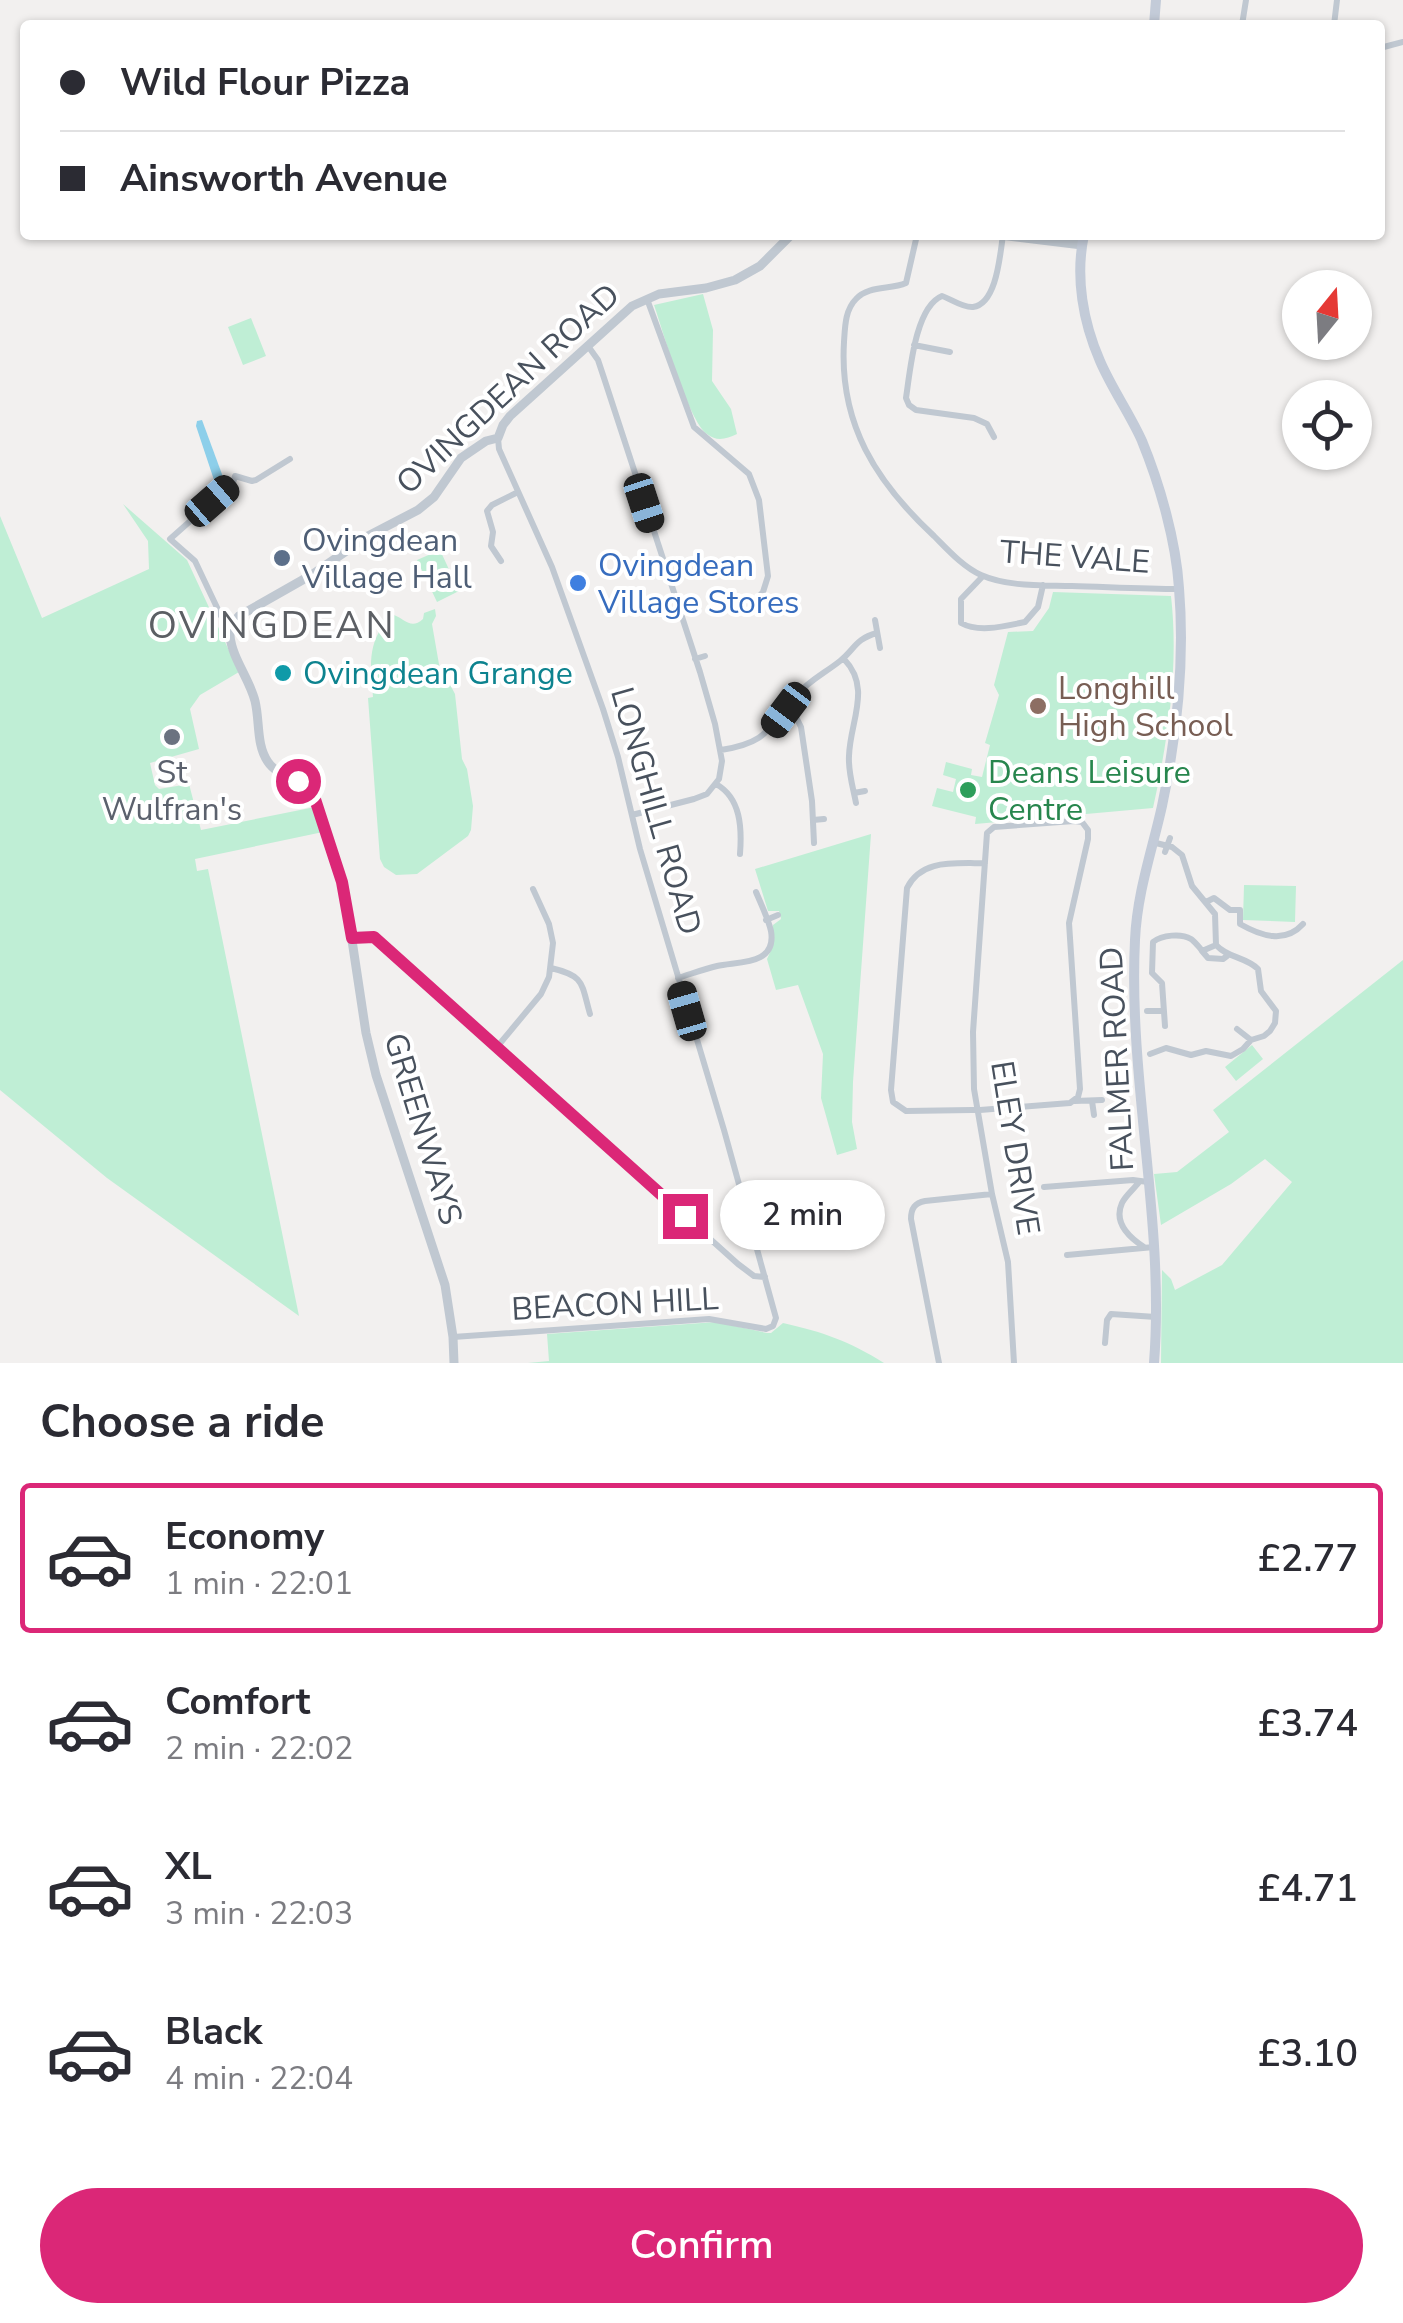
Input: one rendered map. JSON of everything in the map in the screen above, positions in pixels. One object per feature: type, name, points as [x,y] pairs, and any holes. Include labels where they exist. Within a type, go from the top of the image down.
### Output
[{"type":"main road","name":"FALMER ROAD","points":[[1083,240],[1081,293],[1090,330],[1100,362],[1133,422],[1156,477],[1179,589],[1180,676],[1175,734],[1140,894],[1134,958],[1144,1182],[1157,1318],[1154,1363]]},
{"type":"street","name":"OVINGDEAN ROAD","points":[[232,625],[237,617],[314,574],[368,536],[418,510],[434,496],[461,458],[486,440],[498,438],[510,416],[632,306],[659,294],[735,280],[760,266],[786,240]]},
{"type":"street","name":"THE VALE","points":[[916,240],[906,283],[862,294],[848,310],[843,356],[847,400],[862,446],[891,490],[940,542],[982,576],[1042,584],[1179,589]]},
{"type":"street","points":[[994,437],[987,424],[974,418],[916,410],[906,398],[916,333],[937,296],[970,307],[986,300],[997,275],[1001,240]]},
{"type":"street","points":[[646,298],[694,427],[749,474],[758,500],[768,576],[752,604]]},
{"type":"street","points":[[587,345],[600,364],[721,750],[721,772],[707,794],[632,815]]},
{"type":"street","points":[[914,346],[950,352]]},
{"type":"street","name":"LONGHILL ROAD","points":[[498,438],[499,449],[543,545],[582,646],[618,757],[776,1321]]},
{"type":"street","points":[[232,625],[222,616],[195,561],[170,539],[233,483],[235,476],[255,481],[290,460]]},
{"type":"street","points":[[501,561],[488,547],[493,532],[486,516],[488,509],[518,492]]},
{"type":"street","points":[[982,576],[962,597],[961,621],[976,629],[1025,622],[1038,607],[1042,584]]},
{"type":"street","points":[[875,620],[880,648]]},
{"type":"street","name":"GREENWAYS","points":[[232,625],[232,644],[255,701],[265,758],[274,769],[302,783],[314,796],[342,882],[366,1033],[376,1075],[442,1274],[454,1363]]},
{"type":"street","points":[[721,750],[758,739],[808,684],[844,658],[858,641],[878,634]]},
{"type":"street","points":[[695,659],[705,656]]},
{"type":"street","points":[[844,658],[854,670],[858,684],[848,765],[856,802]]},
{"type":"street","points":[[786,710],[801,727],[814,843]]},
{"type":"street","points":[[716,784],[728,791],[736,804],[740,854]]},
{"type":"street","points":[[854,793],[865,791]]},
{"type":"street","points":[[814,820],[824,820]]},
{"type":"street","name":"ELEY DRIVE","points":[[1014,1363],[1009,1269],[976,1110],[974,1078],[987,833],[996,826],[1078,821],[1087,828],[1088,839],[1069,924],[1080,1089],[1074,1100]]},
{"type":"street","points":[[1150,1054],[1166,1048],[1191,1055],[1206,1052],[1231,1056],[1251,1040],[1270,1032],[1276,1020],[1276,1010],[1261,992],[1256,966],[1228,955],[1216,945],[1215,914],[1189,880],[1182,855],[1174,848],[1152,842]]},
{"type":"street","points":[[985,864],[931,866],[917,873],[908,885],[891,1090],[894,1102],[904,1110],[976,1110],[1102,1100]]},
{"type":"street","points":[[497,1047],[544,990],[551,968],[554,947],[550,927],[542,900],[534,890]]},
{"type":"street","points":[[678,978],[761,956],[771,940],[771,931],[756,892]]},
{"type":"street","points":[[1206,902],[1214,898],[1230,910],[1240,910]]},
{"type":"street","points":[[1241,900],[1240,924],[1265,936],[1290,934],[1304,924]]},
{"type":"street","points":[[766,920],[778,915]]},
{"type":"street","points":[[1165,1026],[1162,982],[1152,974],[1154,941],[1161,936],[1186,938],[1193,940],[1209,958],[1222,959],[1228,955]]},
{"type":"street","points":[[352,938],[374,937],[738,1264],[754,1276],[765,1277]]},
{"type":"street","points":[[1202,952],[1216,945]]},
{"type":"street","points":[[551,968],[576,976],[587,990],[590,1014]]},
{"type":"street","points":[[1147,1011],[1163,1011]]},
{"type":"street","points":[[1237,1030],[1251,1040]]},
{"type":"street","points":[[1092,1101],[1094,1115]]},
{"type":"street","points":[[1044,1187],[1144,1182]]},
{"type":"street","points":[[1144,1182],[1123,1201],[1120,1214],[1125,1230],[1150,1247]]},
{"type":"street","points":[[939,1363],[912,1209],[925,1201],[992,1194]]},
{"type":"street","points":[[1067,1255],[1150,1247]]},
{"type":"street","points":[[738,1264],[750,1266],[760,1262]]},
{"type":"street","points":[[1105,1343],[1107,1320],[1112,1314],[1157,1318]]},
{"type":"street","name":"BEACON HILL","points":[[453,1337],[709,1319],[766,1329],[776,1321]]},
{"type":"green space","points":[[703,294],[713,330],[712,381],[731,409],[737,434],[722,439],[707,434],[692,412],[654,305]]},
{"type":"green space","points":[[251,318],[266,356],[243,365],[228,327]]},
{"type":"green space","points":[[123,504],[187,560],[239,672],[200,695],[190,709],[199,749],[150,763],[155,785],[159,789],[189,784],[201,830],[315,807],[323,832],[195,859],[197,871],[208,869],[299,1316],[107,1178],[0,1090],[0,516],[42,618],[149,569],[148,541]]},
{"type":"green space","points":[[440,550],[459,591],[437,602],[417,560]]},
{"type":"green space","name":"Longhill High School","points":[[1053,592],[1171,596],[1171,703],[1153,808],[975,824],[976,817],[932,806],[937,788],[953,792],[956,779],[943,775],[946,762],[972,769],[971,775],[982,777],[990,745],[985,743],[999,695],[994,685],[1008,632],[1033,631],[1049,608]]},
{"type":"green space","points":[[435,609],[432,624],[440,670],[432,673],[434,679],[446,677],[455,694],[462,759],[473,806],[471,830],[417,874],[396,875],[380,859],[368,698],[373,697],[372,652],[382,627],[378,624],[387,617],[394,615],[415,624],[423,619],[424,613]]},
{"type":"green space","points":[[871,834],[853,1082],[852,1122],[857,1149],[837,1155],[821,1098],[823,1054],[798,985],[776,990],[767,959],[773,946],[773,925],[781,919],[779,911],[768,911],[755,869]]},
{"type":"green space","points":[[1244,885],[1296,886],[1295,922],[1243,920]]},
{"type":"green space","points":[[1403,960],[1403,1363],[1161,1363],[1162,1270],[1175,1290],[1222,1265],[1292,1182],[1265,1159],[1161,1225],[1154,1174],[1177,1172],[1229,1132],[1213,1110]]},
{"type":"green space","points":[[1252,1045],[1263,1059],[1236,1081],[1225,1067]]},
{"type":"green space","points":[[716,1322],[767,1333],[783,1323],[797,1326],[847,1343],[884,1363],[528,1363],[549,1361],[547,1334]]},
{"type":"water","points":[[202,420],[223,477],[220,481],[214,480],[196,426]]},
{"type":"place","name":"Ovingdean Village Hall","points":[[282,558]]},
{"type":"place","name":"Ovingdean Village Stores","points":[[578,583]]},
{"type":"place","name":"Ovingdean Grange","points":[[283,673]]},
{"type":"place","name":"Longhill High School","points":[[1038,706]]},
{"type":"place","name":"St Wulfran's","points":[[172,737]]},
{"type":"place","name":"Deans Leisure Centre","points":[[968,790]]},
{"type":"district","name":"OVINGDEAN","points":[[272,625]]},
{"type":"route","points":[[298,781],[314,796],[342,882],[352,938],[374,937],[685,1216]]}]
